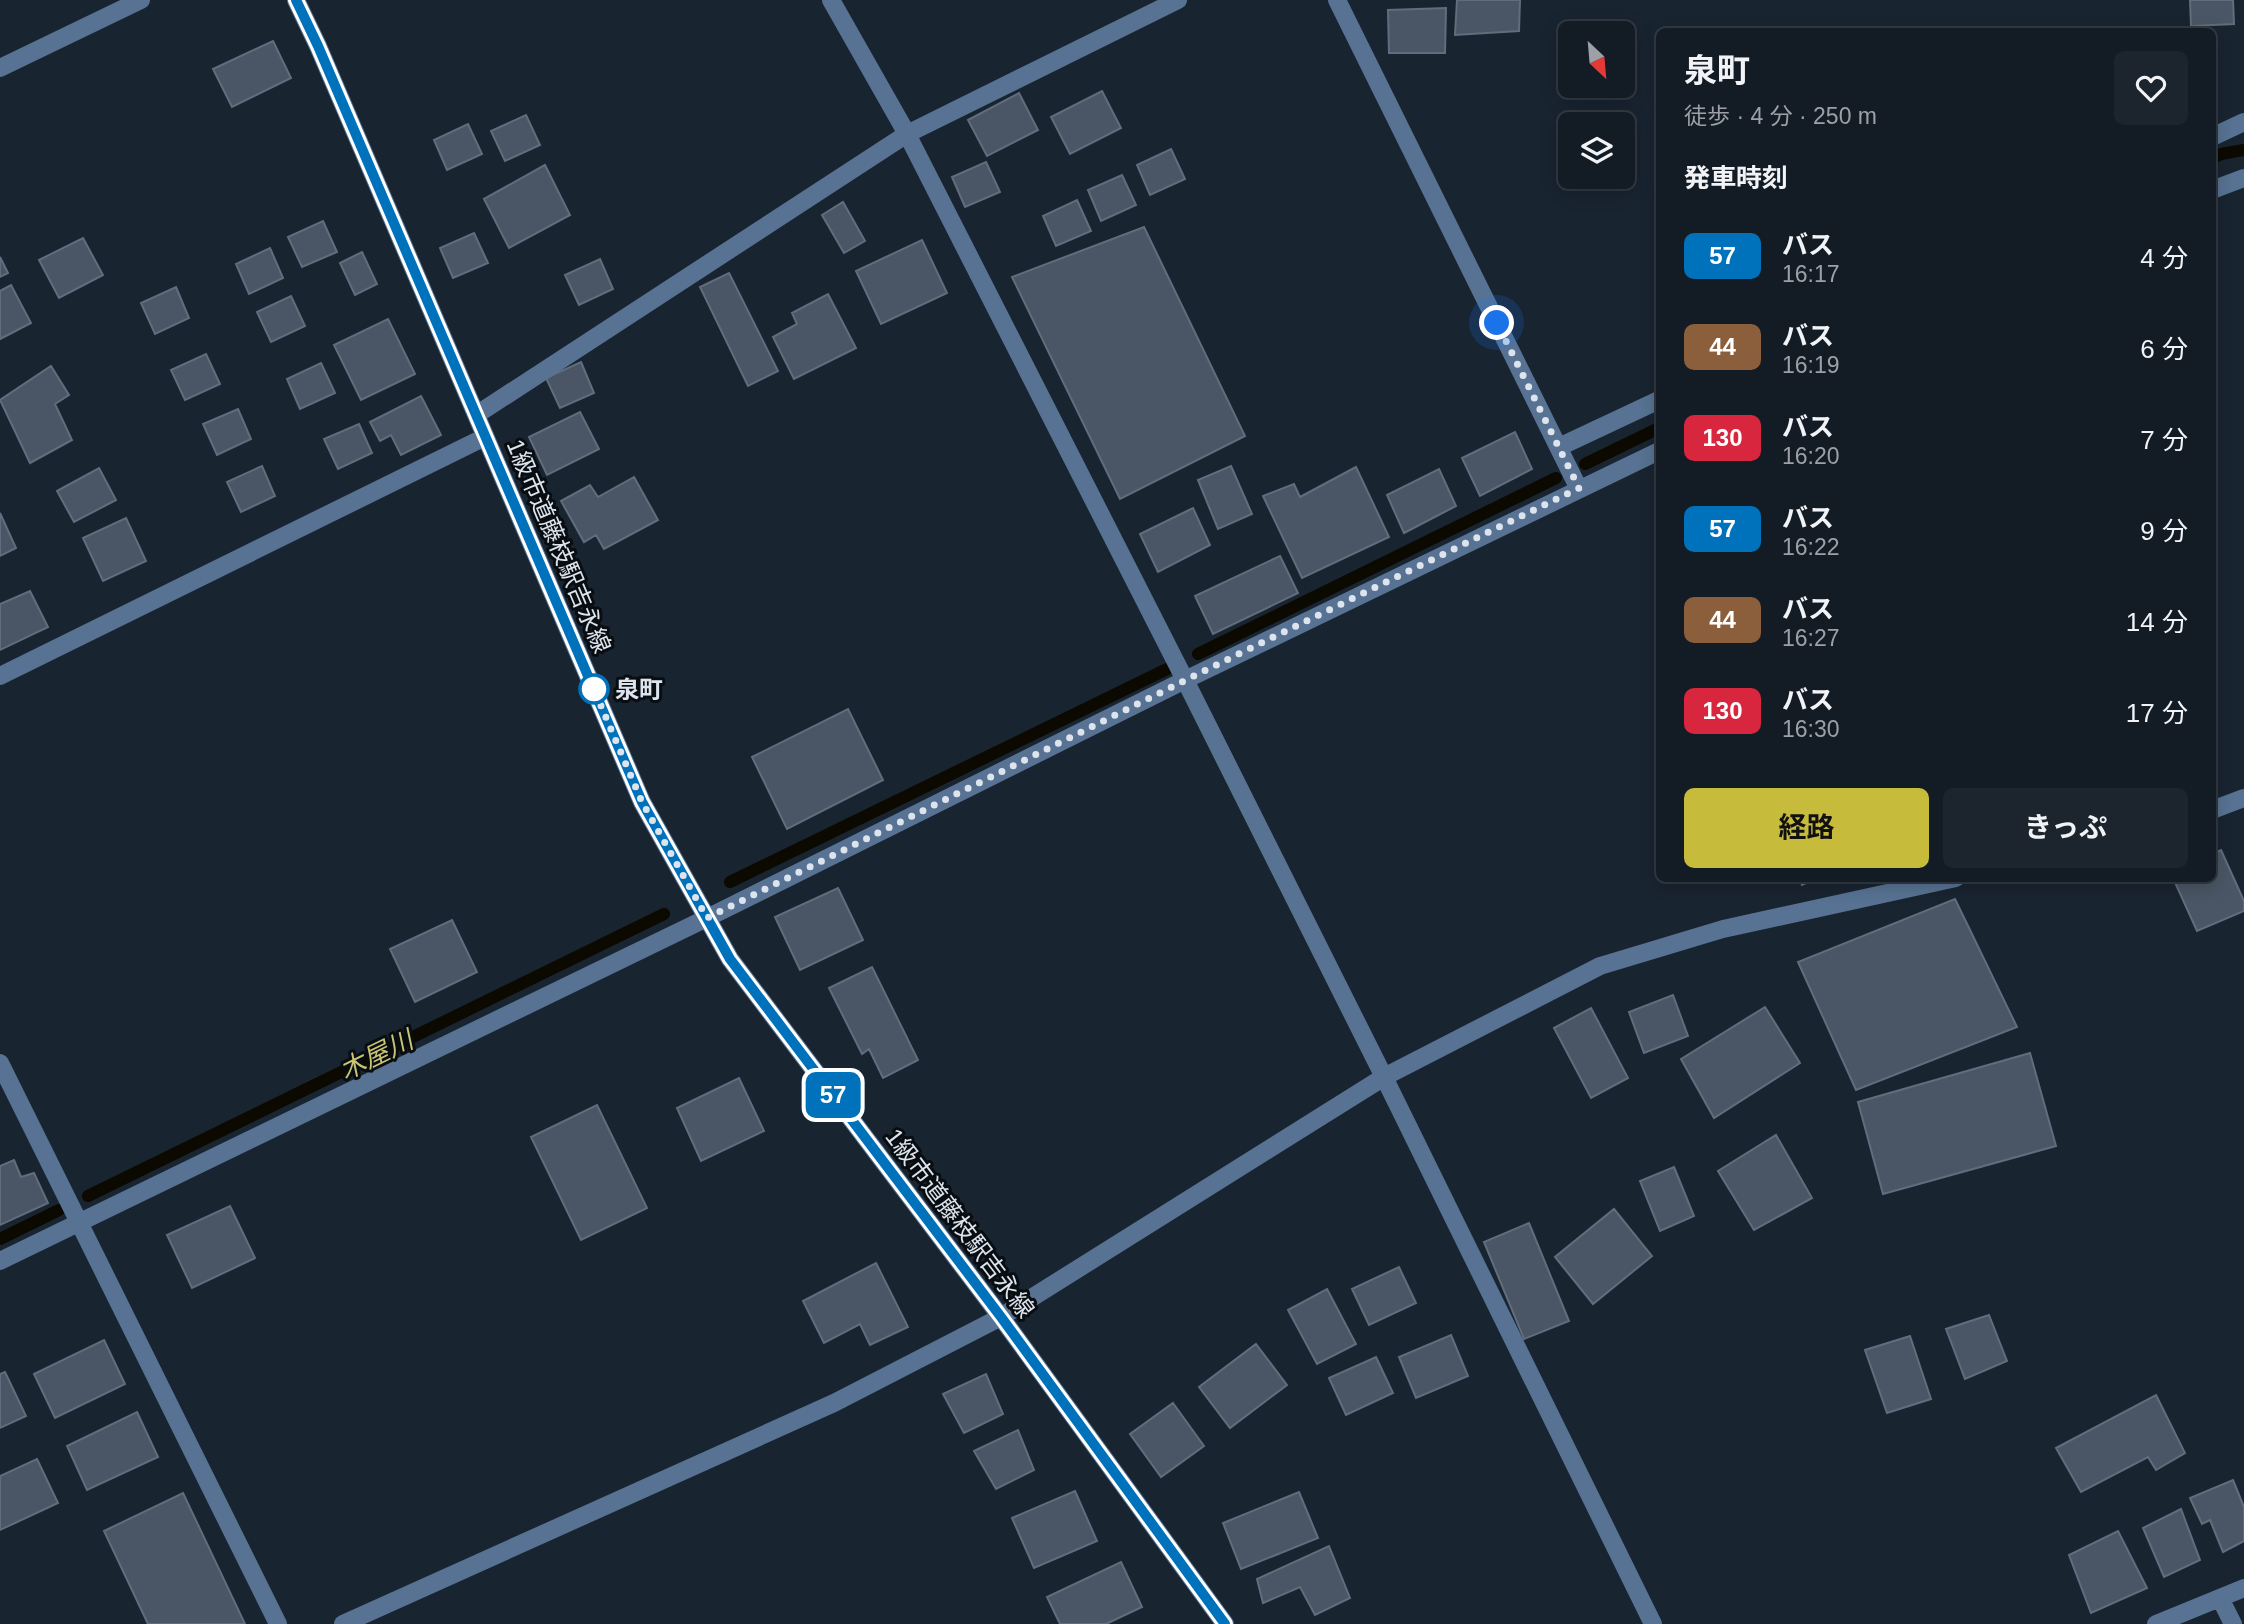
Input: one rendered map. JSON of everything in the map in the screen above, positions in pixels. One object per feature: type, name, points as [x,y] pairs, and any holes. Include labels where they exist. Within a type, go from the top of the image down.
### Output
[{"type":"street","points":[[0,68],[141,0]]},
{"type":"street","name":"1級市道藤枝駅吉永線","points":[[296,0],[642,802],[730,959],[1001,1317],[1225,1624]]},
{"type":"street","points":[[831,0],[907,134],[1185,680],[1653,1624]]},
{"type":"street","points":[[476,415],[907,134],[1178,0]]},
{"type":"street","points":[[1337,0],[1579,488]]},
{"type":"street","points":[[2216,135],[2244,122]]},
{"type":"street","points":[[2216,188],[2244,178]]},
{"type":"street","points":[[1559,447],[1656,401]]},
{"type":"street","points":[[0,676],[485,437]]},
{"type":"street","points":[[0,1261],[707,918],[1185,680],[1656,452]]},
{"type":"street","points":[[2216,808],[2244,798]]},
{"type":"street","points":[[343,1624],[834,1403],[1001,1317],[1384,1077],[1600,966],[1723,929],[1938,882]]},
{"type":"street","points":[[0,1063],[278,1624]]},
{"type":"street","points":[[2155,1624],[2221,1600],[2244,1588]]},
{"type":"street","points":[[2221,1600],[2233,1624]]},
{"type":"building","points":[[1457,0],[1520,0],[1519,31],[1455,35]]},
{"type":"building","points":[[2190,0],[2233,0],[2234,24],[2191,26]]},
{"type":"building","points":[[1446,8],[1445,53],[1389,53],[1388,10]]},
{"type":"building","points":[[273,41],[291,78],[232,107],[213,69]]},
{"type":"building","points":[[1102,91],[1121,128],[1070,154],[1051,117]]},
{"type":"building","points":[[1019,93],[1038,130],[987,156],[968,120]]},
{"type":"building","points":[[526,115],[540,145],[505,161],[491,131]]},
{"type":"building","points":[[468,124],[482,154],[447,170],[434,140]]},
{"type":"building","points":[[1171,149],[1185,179],[1150,195],[1137,165]]},
{"type":"building","points":[[986,162],[1000,192],[965,207],[952,177]]},
{"type":"building","points":[[545,165],[570,215],[509,248],[484,199]]},
{"type":"building","points":[[1122,175],[1136,205],[1101,221],[1088,190]]},
{"type":"building","points":[[1077,200],[1091,231],[1056,246],[1043,216]]},
{"type":"building","points":[[843,202],[865,241],[844,253],[822,215]]},
{"type":"building","points":[[323,221],[337,252],[302,267],[288,237]]},
{"type":"building","points":[[1144,227],[1245,436],[1120,499],[1012,277]]},
{"type":"building","points":[[474,233],[488,263],[453,278],[440,248]]},
{"type":"building","points":[[83,238],[103,275],[59,298],[39,260]]},
{"type":"building","points":[[922,240],[947,293],[881,324],[856,271]]},
{"type":"building","points":[[270,248],[283,278],[249,294],[236,264]]},
{"type":"building","points":[[362,252],[377,284],[355,295],[340,263]]},
{"type":"building","points":[[0,257],[8,273],[0,277]]},
{"type":"building","points":[[600,259],[613,289],[579,305],[565,275]]},
{"type":"building","points":[[729,273],[778,371],[748,386],[700,287]]},
{"type":"building","points":[[11,285],[31,323],[0,339],[0,291]]},
{"type":"building","points":[[176,287],[189,318],[155,334],[141,303]]},
{"type":"building","points":[[828,294],[856,348],[794,379],[773,337],[797,324],[792,313]]},
{"type":"building","points":[[291,296],[305,326],[271,342],[257,312]]},
{"type":"building","points":[[388,319],[415,374],[361,400],[334,345]]},
{"type":"building","points":[[206,354],[220,384],[185,400],[171,370]]},
{"type":"building","points":[[581,362],[594,393],[560,408],[546,378]]},
{"type":"building","points":[[321,363],[335,393],[300,409],[287,379]]},
{"type":"building","points":[[51,366],[69,395],[55,404],[72,440],[30,463],[0,400]]},
{"type":"building","points":[[421,396],[441,435],[401,455],[391,435],[380,441],[370,422]]},
{"type":"building","points":[[238,409],[251,439],[217,455],[203,424]]},
{"type":"building","points":[[580,412],[599,449],[547,475],[529,437]]},
{"type":"building","points":[[359,424],[372,453],[338,469],[324,439]]},
{"type":"building","points":[[1515,432],[1532,469],[1480,496],[1462,458]]},
{"type":"building","points":[[262,466],[275,496],[241,512],[227,482]]},
{"type":"building","points":[[1231,466],[1252,514],[1218,529],[1198,480]]},
{"type":"building","points":[[1356,467],[1389,537],[1302,578],[1263,496],[1294,484],[1300,497]]},
{"type":"building","points":[[99,468],[116,500],[74,522],[57,491]]},
{"type":"building","points":[[1439,469],[1456,506],[1404,533],[1387,495]]},
{"type":"building","points":[[634,477],[658,520],[604,549],[596,535],[584,542],[561,501],[590,485],[598,497]]},
{"type":"building","points":[[1193,508],[1210,545],[1158,572],[1140,534]]},
{"type":"building","points":[[0,513],[16,548],[0,556]]},
{"type":"building","points":[[126,518],[146,561],[103,581],[83,538]]},
{"type":"building","points":[[1280,556],[1298,593],[1213,634],[1195,596]]},
{"type":"building","points":[[30,591],[48,627],[0,650],[0,604]]},
{"type":"building","points":[[848,709],[883,780],[787,829],[752,757]]},
{"type":"building","points":[[2221,850],[2244,901],[2244,911],[2197,931],[2175,882],[2216,882],[2216,852]]},
{"type":"building","points":[[838,888],[863,940],[800,970],[775,917]]},
{"type":"building","points":[[1955,899],[2017,1027],[1856,1090],[1798,962]]},
{"type":"building","points":[[452,920],[477,972],[415,1002],[390,949]]},
{"type":"building","points":[[872,967],[918,1060],[883,1078],[869,1049],[862,1054],[829,988]]},
{"type":"building","points":[[1673,995],[1688,1036],[1644,1053],[1629,1012]]},
{"type":"building","points":[[1765,1007],[1800,1063],[1714,1118],[1681,1059]]},
{"type":"building","points":[[1591,1008],[1628,1078],[1591,1098],[1554,1028]]},
{"type":"building","points":[[2030,1053],[2056,1146],[1883,1194],[1858,1102]]},
{"type":"building","points":[[739,1078],[764,1131],[701,1161],[677,1108]]},
{"type":"building","points":[[597,1105],[647,1208],[581,1240],[531,1137]]},
{"type":"building","points":[[1776,1135],[1812,1198],[1754,1230],[1718,1171]]},
{"type":"building","points":[[14,1160],[21,1177],[34,1173],[48,1203],[0,1225],[0,1166]]},
{"type":"building","points":[[1674,1167],[1694,1216],[1660,1231],[1640,1181]]},
{"type":"building","points":[[230,1206],[255,1258],[192,1288],[167,1235]]},
{"type":"building","points":[[1614,1209],[1652,1256],[1593,1304],[1555,1257]]},
{"type":"building","points":[[1529,1223],[1569,1321],[1524,1339],[1484,1242]]},
{"type":"building","points":[[876,1263],[908,1327],[870,1345],[860,1324],[824,1343],[803,1301]]},
{"type":"building","points":[[1399,1267],[1416,1303],[1369,1325],[1352,1289]]},
{"type":"building","points":[[1327,1289],[1356,1344],[1317,1364],[1288,1310]]},
{"type":"building","points":[[1989,1315],[2007,1361],[1965,1379],[1946,1329]]},
{"type":"building","points":[[1451,1335],[1468,1376],[1416,1398],[1399,1357]]},
{"type":"building","points":[[1910,1336],[1931,1399],[1887,1413],[1865,1350]]},
{"type":"building","points":[[104,1340],[125,1384],[55,1418],[34,1374]]},
{"type":"building","points":[[1256,1344],[1287,1385],[1230,1428],[1199,1387]]},
{"type":"building","points":[[1376,1357],[1393,1393],[1346,1415],[1329,1378]]},
{"type":"building","points":[[5,1372],[26,1416],[0,1428],[0,1374]]},
{"type":"building","points":[[986,1374],[1003,1414],[964,1433],[943,1394]]},
{"type":"building","points":[[2156,1395],[2185,1453],[2156,1470],[2148,1457],[2081,1492],[2056,1448]]},
{"type":"building","points":[[1173,1403],[1204,1446],[1161,1477],[1130,1434]]},
{"type":"building","points":[[137,1412],[158,1457],[87,1490],[67,1446]]},
{"type":"building","points":[[1018,1430],[1034,1470],[996,1489],[974,1451]]},
{"type":"building","points":[[37,1459],[58,1503],[0,1530],[0,1476]]},
{"type":"building","points":[[2233,1480],[2244,1507],[2244,1541],[2223,1552],[2210,1520],[2202,1524],[2190,1498]]},
{"type":"building","points":[[1075,1491],[1097,1541],[1034,1568],[1012,1518]]},
{"type":"building","points":[[1299,1492],[1318,1538],[1241,1569],[1223,1523]]},
{"type":"building","points":[[183,1493],[245,1624],[148,1624],[104,1531]]},
{"type":"building","points":[[2181,1509],[2200,1560],[2164,1577],[2143,1528]]},
{"type":"building","points":[[2118,1531],[2147,1588],[2091,1613],[2069,1555]]},
{"type":"building","points":[[1329,1546],[1350,1598],[1315,1615],[1300,1587],[1263,1603],[1257,1579]]},
{"type":"building","points":[[1121,1562],[1142,1607],[1106,1624],[1060,1624],[1047,1597]]},
{"type":"waterway","name":"木屋川","points":[[2216,157],[2244,150]]},
{"type":"waterway","name":"木屋川","points":[[1585,464],[1656,429]]},
{"type":"waterway","name":"木屋川","points":[[1198,654],[1556,478]]},
{"type":"waterway","name":"木屋川","points":[[730,882],[1167,669]]},
{"type":"waterway","name":"木屋川","points":[[88,1196],[664,914]]},
{"type":"waterway","name":"木屋川","points":[[0,1239],[59,1210]]},
{"type":"bus line","name":"57","points":[[296,0],[642,802],[730,959],[1001,1317],[1225,1624]]},
{"type":"place","name":"泉町","points":[[594,689]]},
{"type":"route","points":[[594,689],[590,680],[642,802],[707,918],[1579,488],[1497,323]]}]
